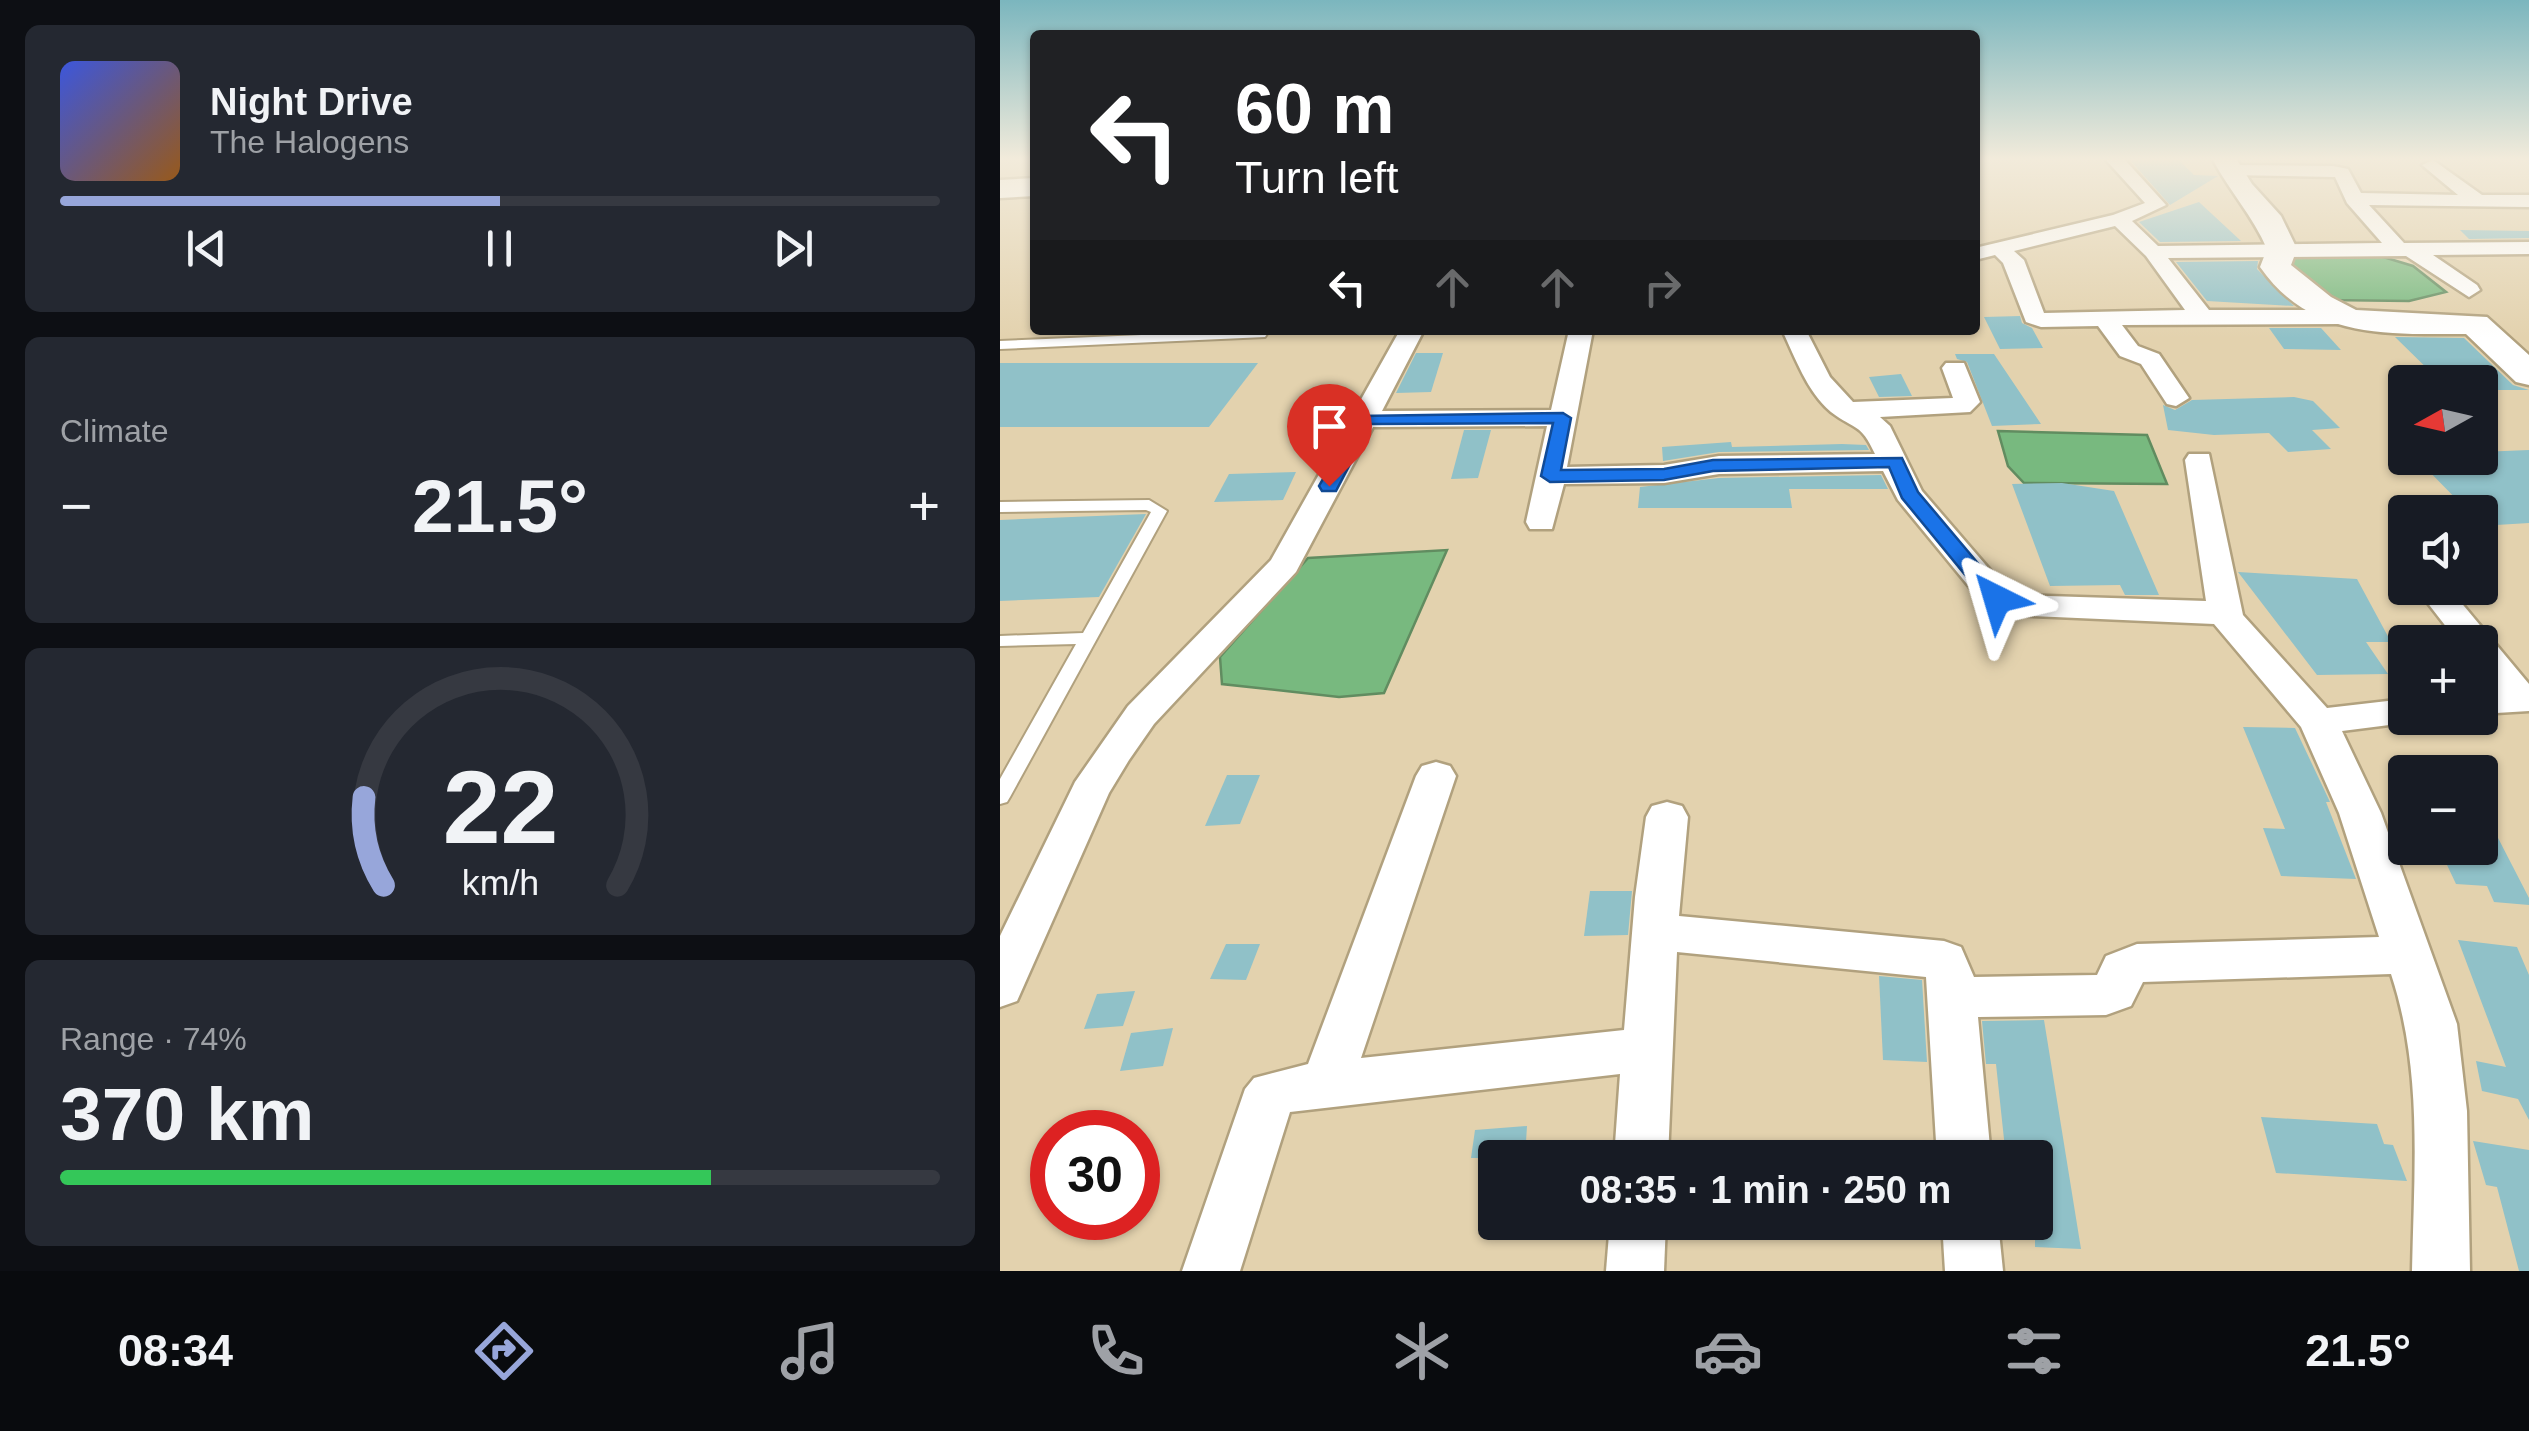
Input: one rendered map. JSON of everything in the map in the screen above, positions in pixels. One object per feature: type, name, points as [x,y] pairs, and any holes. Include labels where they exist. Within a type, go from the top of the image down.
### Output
[{"type":"street","points":[[2269,219],[2282,249],[2275,266],[2340,317]]},
{"type":"street","points":[[2374,219],[2406,251],[2469,290]]},
{"type":"street","points":[[2438,219],[2473,250]]},
{"type":"street","points":[[2499,219],[2529,248]]},
{"type":"street","points":[[1980,253],[2119,220],[2153,252],[2202,317]]},
{"type":"street","points":[[2153,252],[2529,248]]},
{"type":"street","points":[[2000,249],[2013,260],[2034,318],[2106,321],[2340,317],[2393,323],[2476,324],[2529,374]]},
{"type":"street","points":[[2498,249],[2529,272]]},
{"type":"street","points":[[2106,321],[2129,350],[2150,359],[2176,398]]},
{"type":"street","points":[[1000,987],[1089,792],[1114,751],[1142,715],[1276,578],[1409,335]]},
{"type":"street","points":[[1541,522],[1579,335]]},
{"type":"street","points":[[1796,335],[1818,378],[1839,405],[1876,426],[1909,494],[1997,599],[2005,603],[2199,609],[2226,617]]},
{"type":"street","points":[[1852,410],[1960,406],[1967,402],[1955,368]]},
{"type":"street","points":[[1365,419],[1563,418]]},
{"type":"street","points":[[2199,460],[2226,617],[2318,722],[2360,814],[2432,1024],[2438,1066],[2441,1271]]},
{"type":"street","points":[[1550,476],[1664,474],[1713,466],[1896,462]]},
{"type":"street","points":[[2446,605],[2462,625]]},
{"type":"street","points":[[2498,668],[2526,700]]},
{"type":"street","points":[[2498,701],[2526,700]]},
{"type":"street","points":[[2318,722],[2388,713]]},
{"type":"street","points":[[1326,1085],[1436,776]]},
{"type":"street","points":[[1642,1140],[1655,932],[1667,817]]},
{"type":"street","points":[[1655,932],[1944,960],[1950,967],[1949,997],[1962,1140]]},
{"type":"street","points":[[1949,997],[2106,995],[2114,992],[2126,967],[2137,963],[2408,955]]},
{"type":"street","points":[[1211,1271],[1268,1100],[1281,1091],[1647,1049]]},
{"type":"street","points":[[1635,1271],[1637,1240]]},
{"type":"street","points":[[1971,1240],[1974,1271]]},
{"type":"lane","points":[[1000,345],[1237,335]]},
{"type":"lane","points":[[1000,507],[1157,508],[1000,797]]},
{"type":"lane","points":[[1000,641],[1088,638]]},
{"type":"shaded area","points":[[2299,254],[2380,256],[2413,266],[2446,292],[2409,301],[2328,300],[2276,259]]},
{"type":"shaded area","points":[[1998,431],[2147,435],[2167,484],[2024,483],[2008,466]]},
{"type":"shaded area","points":[[1447,550],[1384,693],[1339,697],[1222,684],[1220,657],[1308,558]]},
{"type":"building","points":[[2218,219],[2241,241],[2160,242],[2139,222]]},
{"type":"building","points":[[2460,230],[2529,231],[2529,238],[2469,239]]},
{"type":"building","points":[[2258,261],[2257,269],[2294,306],[2207,301],[2176,262]]},
{"type":"building","points":[[2020,316],[2043,348],[2000,349],[1984,317]]},
{"type":"building","points":[[2269,328],[2321,328],[2341,350],[2284,349]]},
{"type":"building","points":[[2395,337],[2464,338],[2492,365],[2424,365]]},
{"type":"building","points":[[1416,353],[1443,353],[1431,392],[1396,393]]},
{"type":"building","points":[[1955,354],[1994,354],[2041,424],[1992,426],[1967,362],[1957,359]]},
{"type":"building","points":[[1000,363],[1258,363],[1209,427],[1000,427]]},
{"type":"building","points":[[2498,371],[2513,385],[2529,390],[2498,390]]},
{"type":"building","points":[[1901,374],[1912,396],[1879,397],[1869,377]]},
{"type":"building","points":[[2294,397],[2313,401],[2340,428],[2312,430],[2331,449],[2288,452],[2269,433],[2214,435],[2168,430],[2163,405],[2175,410],[2192,400]]},
{"type":"building","points":[[1464,430],[1491,430],[1478,478],[1451,479]]},
{"type":"building","points":[[1731,442],[1732,447],[1842,444],[1866,445],[1869,450],[1719,452],[1663,461],[1662,447]]},
{"type":"building","points":[[2529,450],[2529,523],[2498,525],[2498,495],[2452,495],[2433,475],[2498,475],[2498,451]]},
{"type":"building","points":[[1296,472],[1283,500],[1214,502],[1229,474]]},
{"type":"building","points":[[1881,475],[1888,489],[1789,489],[1792,508],[1638,508],[1640,487],[1719,478]]},
{"type":"building","points":[[2062,483],[2114,491],[2159,595],[2125,595],[2120,585],[2050,586],[2012,484]]},
{"type":"building","points":[[1146,514],[1099,597],[1000,601],[1000,520]]},
{"type":"building","points":[[2238,572],[2357,579],[2388,636],[2388,642],[2366,642],[2388,674],[2317,675]]},
{"type":"building","points":[[2243,727],[2295,728],[2330,802],[2326,802],[2356,879],[2281,876],[2263,828],[2285,829]]},
{"type":"building","points":[[1227,775],[1260,775],[1240,824],[1205,826]]},
{"type":"building","points":[[2498,838],[2529,905],[2494,902],[2487,886],[2456,884],[2447,865],[2498,865]]},
{"type":"building","points":[[1590,891],[1632,891],[1628,935],[1584,936]]},
{"type":"building","points":[[2458,940],[2517,947],[2529,975],[2529,1120],[2518,1099],[2482,1091],[2476,1061],[2506,1067]]},
{"type":"building","points":[[1226,944],[1260,944],[1246,980],[1210,979]]},
{"type":"building","points":[[1879,976],[1922,980],[1927,1062],[1883,1060]]},
{"type":"building","points":[[1135,991],[1123,1026],[1084,1029],[1097,994]]},
{"type":"building","points":[[2044,1020],[2081,1249],[2035,1247],[2035,1240],[2053,1240],[2053,1140],[2004,1140],[1996,1064],[1986,1064],[1982,1021]]},
{"type":"building","points":[[1173,1028],[1163,1066],[1120,1071],[1131,1033]]},
{"type":"building","points":[[2261,1117],[2377,1124],[2384,1144],[2393,1145],[2407,1181],[2276,1173]]},
{"type":"building","points":[[1527,1126],[1526,1140],[1478,1140],[1478,1158],[1471,1158],[1475,1130]]},
{"type":"building","points":[[2473,1141],[2529,1150],[2529,1271],[2519,1271],[2497,1187],[2486,1185]]},
{"type":"route","points":[[1329,486],[1365,419],[1563,418],[1550,476],[1664,474],[1713,466],[1896,462],[1909,494],[1997,599]]}]
